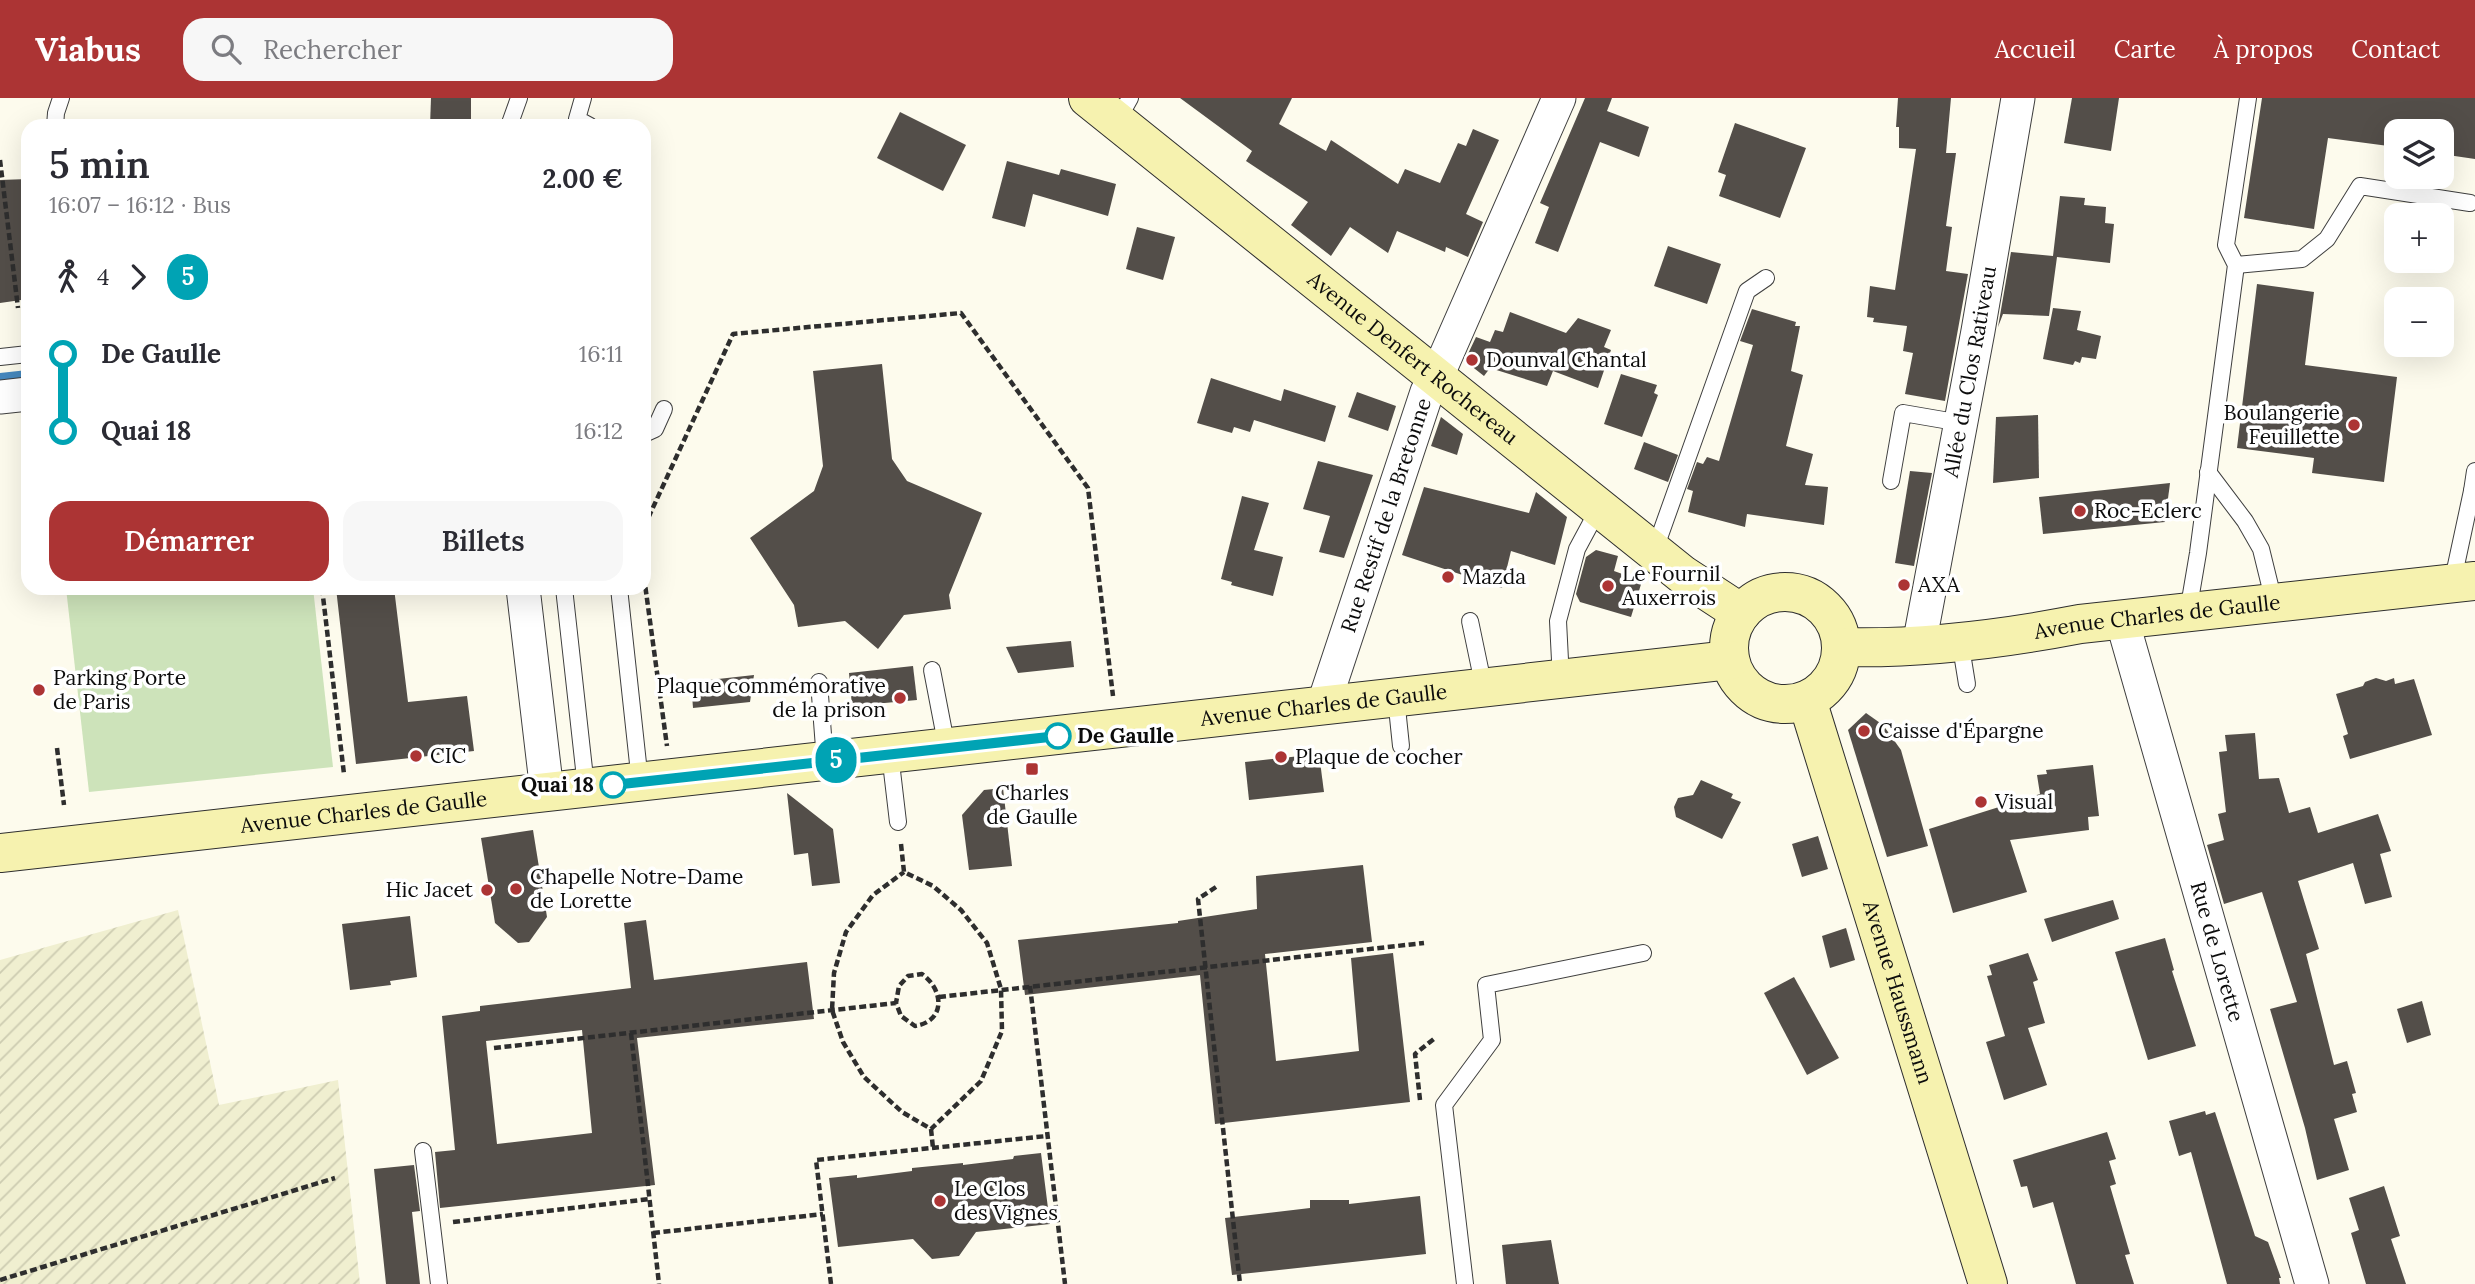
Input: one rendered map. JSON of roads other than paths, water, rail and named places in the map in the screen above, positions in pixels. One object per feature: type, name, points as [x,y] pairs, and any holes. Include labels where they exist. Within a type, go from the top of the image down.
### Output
[{"type":"main road","name":"Avenue Denfert Rochereau","points":[[1112,106],[1599,508],[1683,575],[1741,613]]},
{"type":"main road","name":"Avenue Charles de Gaulle","points":[[1841,647],[1887,648],[2028,634],[2080,624],[2464,582]]},
{"type":"main road","points":[[1786,591],[1803,594],[1819,602],[1831,614],[1839,629],[1841,647],[1836,673],[1828,684],[1807,700],[1787,704],[1768,702],[1751,693],[1737,678],[1730,660],[1729,644],[1732,627],[1753,601],[1769,593],[1786,591]]},
{"type":"main road","name":"Avenue Charles de Gaulle","points":[[0,853],[1730,660]]},
{"type":"main road","name":"Avenue Haussmann","points":[[1807,700],[1988,1284]]},
{"type":"street","name":"Rue Restif de la Bretonne","points":[[1323,706],[1371,591],[1427,392],[1437,376],[1559,98]]},
{"type":"street","name":"Allée du Clos Rativeau","points":[[1919,645],[2018,98]]},
{"type":"street","points":[[0,397],[21,395]]},
{"type":"street","points":[[523,595],[537,793]]},
{"type":"street","name":"Rue de Lorette","points":[[2122,620],[2312,1284]]},
{"type":"lane","points":[[56,119],[61,98]]},
{"type":"lane","points":[[512,119],[519,98]]},
{"type":"lane","points":[[577,119],[583,98]]},
{"type":"lane","points":[[2188,612],[2236,265],[2226,245],[2248,98]]},
{"type":"lane","points":[[2236,265],[2302,259],[2327,239],[2360,187],[2470,203]]},
{"type":"lane","points":[[1654,552],[1747,291],[1766,278]]},
{"type":"lane","points":[[0,357],[21,355]]},
{"type":"lane","points":[[651,431],[655,429],[664,409]]},
{"type":"lane","points":[[1891,481],[1903,413],[1961,423]]},
{"type":"lane","points":[[2464,582],[2475,471]]},
{"type":"lane","points":[[2208,472],[2245,521],[2261,549],[2274,603]]},
{"type":"lane","points":[[1561,680],[1558,621],[1577,549],[1599,508]]},
{"type":"lane","points":[[565,595],[586,788]]},
{"type":"lane","points":[[619,595],[655,780]]},
{"type":"lane","points":[[1469,621],[1484,688]]},
{"type":"lane","points":[[1960,641],[1967,684]]},
{"type":"lane","points":[[932,670],[947,748]]},
{"type":"lane","points":[[819,682],[825,761]]},
{"type":"lane","points":[[1396,698],[1401,746]]},
{"type":"lane","points":[[890,754],[898,822]]},
{"type":"lane","points":[[402,792],[485,783],[537,793]]},
{"type":"lane","points":[[1465,1284],[1444,1104],[1492,1040],[1486,985],[1643,953]]},
{"type":"lane","points":[[423,1151],[439,1284]]},
{"type":"waterway","points":[[0,378],[21,376]]},
{"type":"place","name":"Dounval Chantal","points":[[1472,360]]},
{"type":"place","name":"Boulangerie Feuillette","points":[[2354,425]]},
{"type":"place","name":"Roc-Eclerc","points":[[2080,511]]},
{"type":"place","name":"Mazda","points":[[1448,577]]},
{"type":"place","name":"AXA","points":[[1904,585]]},
{"type":"place","name":"Le Fournil Auxerrois","points":[[1608,586]]},
{"type":"place","name":"Parking Porte de Paris","points":[[39,690]]},
{"type":"place","name":"Plaque commémorative de la prison","points":[[900,698]]},
{"type":"place","name":"Caisse d'Épargne","points":[[1864,731]]},
{"type":"place","name":"De Gaulle","points":[[1058,736]]},
{"type":"place","name":"CIC","points":[[416,756]]},
{"type":"place","name":"Plaque de cocher","points":[[1281,757]]},
{"type":"place","name":"Charles de Gaulle","points":[[1032,769]]},
{"type":"place","name":"Quai 18","points":[[613,785]]},
{"type":"place","name":"Visual","points":[[1981,802]]},
{"type":"place","name":"Chapelle Notre-Dame de Lorette","points":[[516,889]]},
{"type":"place","name":"Hic Jacet","points":[[487,890]]},
{"type":"place","name":"Le Clos des Vignes","points":[[940,1201]]}]
